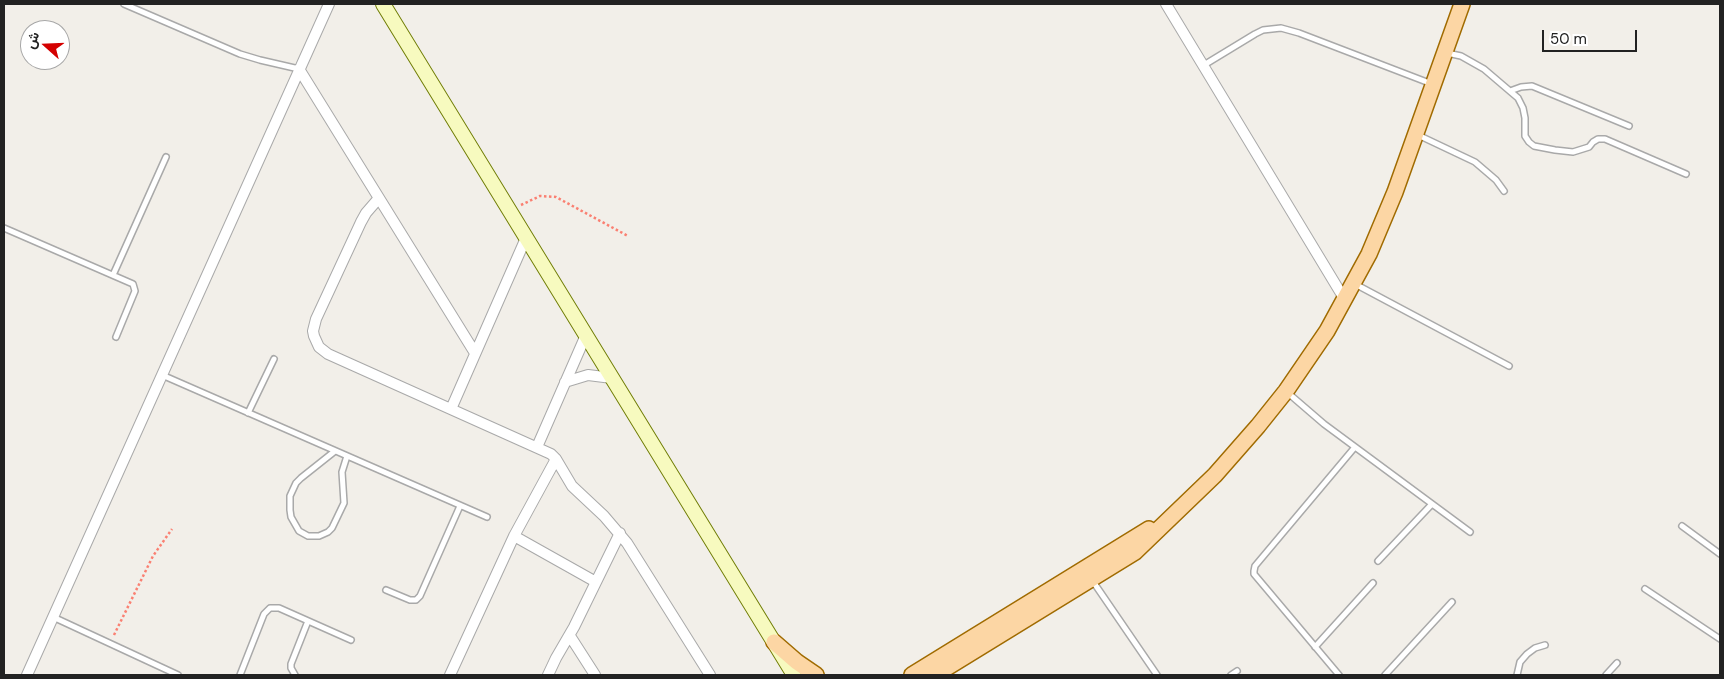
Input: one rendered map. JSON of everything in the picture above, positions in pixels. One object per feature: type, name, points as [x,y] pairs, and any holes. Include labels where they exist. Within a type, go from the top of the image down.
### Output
[{"type":"main road","points":[[383,4],[794,675]]},
{"type":"main road","points":[[935,675],[1135,552],[1238,451],[1286,391],[1327,331],[1355,283],[1383,224],[1462,4]]},
{"type":"main road","points":[[912,675],[1172,516]]},
{"type":"main road","points":[[774,642],[797,662],[816,675]]},
{"type":"street","points":[[27,675],[329,4]]},
{"type":"street","points":[[1166,4],[1345,300]]},
{"type":"street","points":[[300,69],[475,353]]},
{"type":"street","points":[[379,198],[361,222],[316,320],[313,331],[319,347],[328,354],[546,451],[556,459],[572,486],[620,534],[710,675]]},
{"type":"street","points":[[451,409],[526,238]]},
{"type":"street","points":[[537,447],[586,335]]},
{"type":"street","points":[[565,382],[588,375],[612,378]]},
{"type":"street","points":[[450,675],[514,536],[556,459]]},
{"type":"street","points":[[548,675],[570,636],[620,534]]},
{"type":"street","points":[[514,536],[596,582]]},
{"type":"street","points":[[570,636],[595,675]]},
{"type":"lane","points":[[124,4],[240,54],[300,69]]},
{"type":"lane","points":[[1203,66],[1263,30],[1281,28],[1299,33],[1433,85]]},
{"type":"lane","points":[[1444,52],[1462,56],[1484,69],[1518,98],[1525,118],[1525,136],[1534,146],[1573,152],[1589,147],[1598,139],[1605,138],[1686,174]]},
{"type":"lane","points":[[1510,91],[1532,86],[1629,126]]},
{"type":"lane","points":[[1415,134],[1476,162],[1496,180],[1504,191]]},
{"type":"lane","points":[[113,275],[166,157]]},
{"type":"lane","points":[[4,228],[131,283],[135,289],[116,337]]},
{"type":"lane","points":[[1355,283],[1509,366]]},
{"type":"lane","points":[[248,413],[274,359]]},
{"type":"lane","points":[[162,375],[487,517]]},
{"type":"lane","points":[[1286,391],[1314,416],[1470,532]]},
{"type":"lane","points":[[1340,675],[1254,574],[1254,569],[1355,447]]},
{"type":"lane","points":[[335,451],[300,478],[292,490],[290,510],[296,527],[303,534],[313,537],[319,536],[332,528],[344,503],[342,472],[346,456]]},
{"type":"lane","points":[[1378,561],[1432,504]]},
{"type":"lane","points":[[386,590],[410,600],[418,598],[460,506]]},
{"type":"lane","points":[[1682,526],[1720,554]]},
{"type":"lane","points":[[1092,579],[1157,675]]},
{"type":"lane","points":[[1315,646],[1373,583]]},
{"type":"lane","points":[[1645,589],[1720,639]]},
{"type":"lane","points":[[1385,675],[1452,602]]},
{"type":"lane","points":[[240,675],[267,610],[270,608],[279,608],[351,640]]},
{"type":"lane","points":[[53,617],[178,675]]},
{"type":"lane","points":[[294,675],[291,664],[308,621]]},
{"type":"lane","points":[[1517,675],[1520,662],[1527,654],[1535,648],[1545,646]]},
{"type":"lane","points":[[1606,675],[1618,663]]},
{"type":"lane","points":[[1231,675],[1237,671]]},
{"type":"path","points":[[510,211],[540,196],[551,196],[628,236]]},
{"type":"path","points":[[110,644],[153,556],[172,529]]}]
